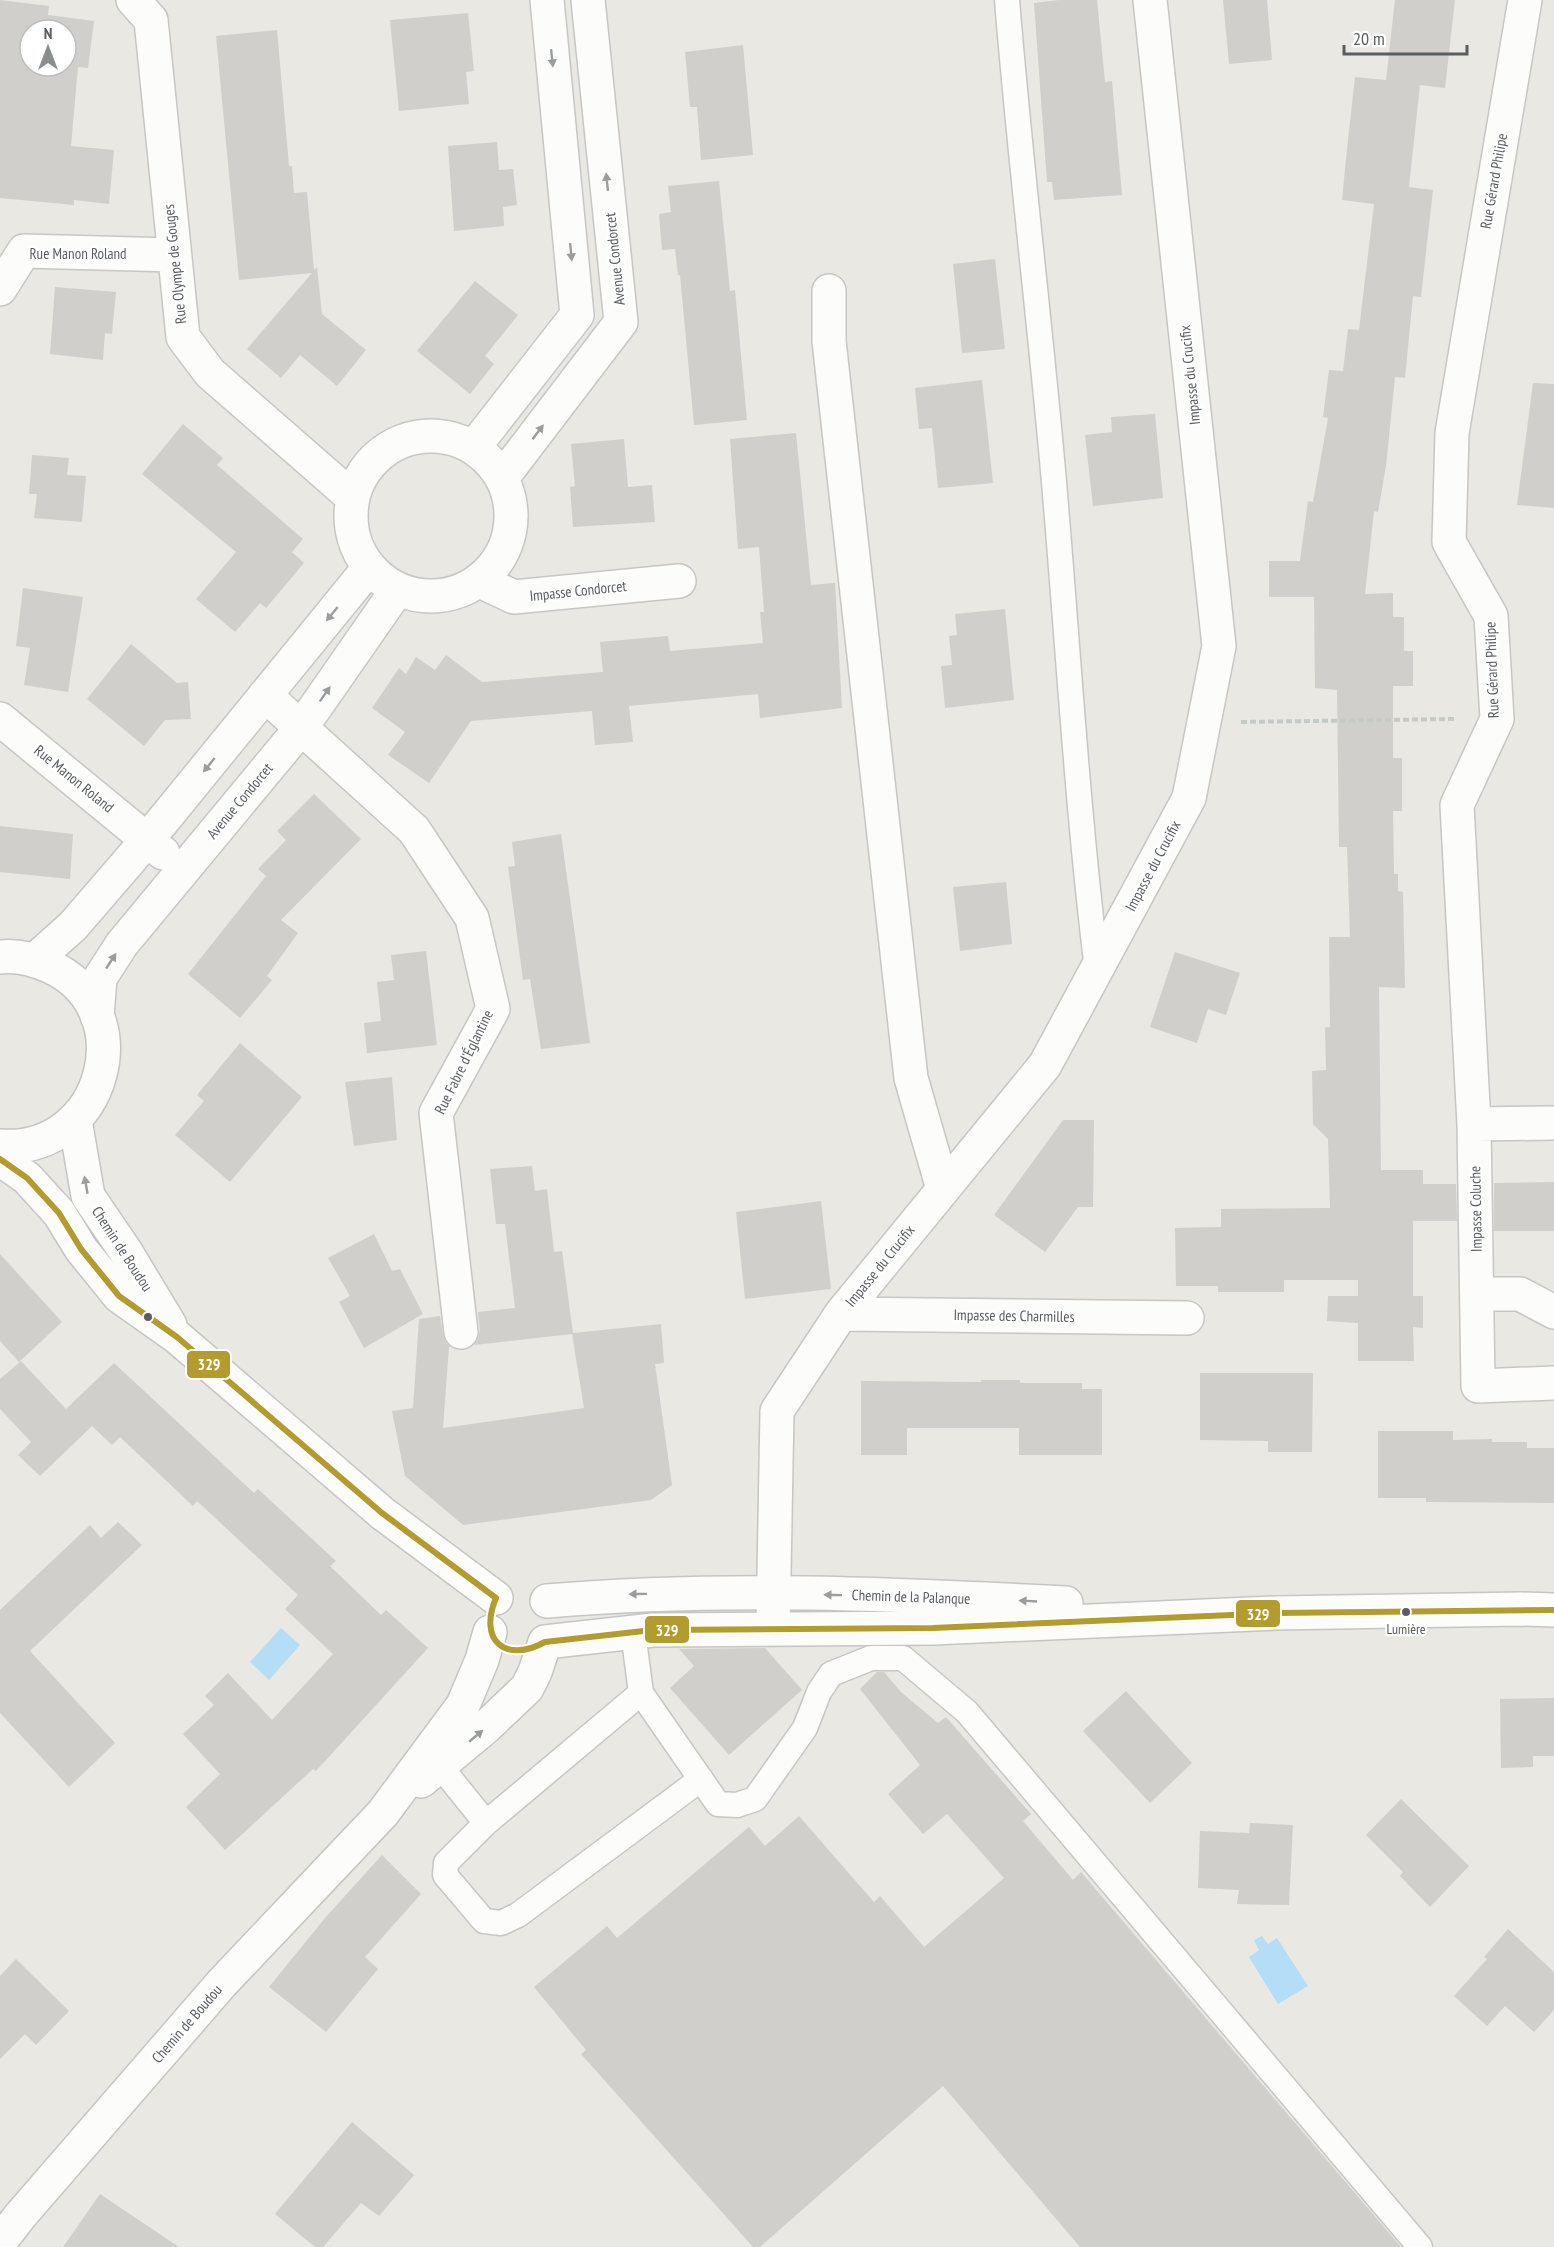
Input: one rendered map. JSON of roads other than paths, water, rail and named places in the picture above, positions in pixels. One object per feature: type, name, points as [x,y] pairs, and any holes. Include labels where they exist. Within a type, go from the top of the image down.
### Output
[{"type":"street","name":"Rue Olympe de Gouges","points":[[133,0],[150,20],[183,337],[210,373],[352,496]]},
{"type":"street","points":[[474,447],[578,315],[547,0]]},
{"type":"street","name":"Avenue Condorcet","points":[[502,478],[621,322],[588,0]]},
{"type":"street","name":"Impasse du Crucifix","points":[[773,1628],[777,1411],[841,1314],[1045,1065],[1189,798],[1219,646],[1150,0]]},
{"type":"street","name":"Rue Gérard Philipe","points":[[1474,1124],[1456,805],[1497,719],[1491,616],[1449,542],[1452,433],[1525,0]]},
{"type":"street","name":"Rue Manon Roland","points":[[0,289],[24,251],[174,255]]},
{"type":"street","points":[[829,291],[829,341],[911,1078],[943,1189]]},
{"type":"street","points":[[440,436],[474,447],[485,456],[502,478],[511,503],[511,531],[499,561],[480,581],[462,591],[434,597],[397,590],[369,568],[358,551],[350,524],[352,496],[366,468],[387,449],[412,438],[440,436]]},
{"type":"street","points":[[35,960],[73,926],[148,839],[369,568]]},
{"type":"street","name":"Impasse Condorcet","points":[[480,581],[514,597],[679,581]]},
{"type":"street","name":"Avenue Condorcet","points":[[97,1016],[100,978],[122,944],[301,728],[397,590]]},
{"type":"street","name":"Rue Fabre d'Églantine","points":[[265,696],[414,830],[472,918],[493,1009],[436,1113],[461,1332]]},
{"type":"street","name":"Rue Manon Roland","points":[[0,718],[183,870]]},
{"type":"street","points":[[0,957],[35,960],[61,971],[82,991],[97,1016],[104,1043],[102,1071],[92,1098],[75,1120],[54,1136],[37,1142],[0,1146]]},
{"type":"street","name":"Chemin de Boudou","points":[[75,1120],[88,1196],[126,1252],[177,1337]]},
{"type":"street","points":[[1474,1124],[1554,1123]]},
{"type":"street","name":"Impasse Coluche","points":[[1474,1124],[1478,1386],[1554,1383]]},
{"type":"street","name":"Chemin de Boudou","points":[[0,1159],[27,1178],[59,1213],[81,1249],[119,1296],[177,1337],[382,1513],[496,1598]]},
{"type":"street","points":[[1478,1294],[1520,1294],[1554,1312]]},
{"type":"street","name":"Impasse des Charmilles","points":[[841,1314],[1187,1318]]},
{"type":"street","points":[[522,1587],[540,1594],[547,1601],[553,1622],[551,1632],[545,1642],[536,1649],[515,1652],[504,1649],[496,1642],[487,1624],[488,1614],[496,1598],[503,1592],[522,1587]]},
{"type":"street","name":"Chemin de la Palanque","points":[[547,1601],[633,1594],[932,1596],[1275,1613]]},
{"type":"street","name":"Chemin de la Palanque","points":[[1521,1609],[1554,1604]]},
{"type":"street","name":"Chemin de la Palanque","points":[[545,1642],[633,1632],[773,1628],[933,1628],[1275,1613],[1554,1610]]},
{"type":"street","name":"Chemin de Boudou","points":[[0,2242],[222,1983],[382,1813],[463,1705],[482,1660],[490,1632]]},
{"type":"street","name":"Chemin de Boudou","points":[[382,1813],[486,1727],[527,1688],[545,1642]]},
{"type":"lane","points":[[1007,0],[1047,407],[1085,874],[1097,969]]},
{"type":"lane","points":[[633,1632],[641,1693],[718,1804],[737,1805],[755,1799],[806,1728],[819,1692],[831,1674],[871,1658],[903,1658],[967,1712],[1420,2247]]},
{"type":"lane","points":[[641,1693],[486,1822],[446,1863],[445,1875],[484,1921],[501,1923],[518,1914],[701,1779]]},
{"type":"lane","points":[[440,1766],[486,1822]]},
{"type":"water","points":[[281,1628],[300,1645],[269,1680],[250,1662]]},
{"type":"water","points":[[1262,1936],[1268,1944],[1277,1938],[1308,1986],[1278,2004],[1249,1957],[1259,1950],[1254,1940]]},
{"type":"place","name":"Lumière","points":[[1406,1612]]}]
